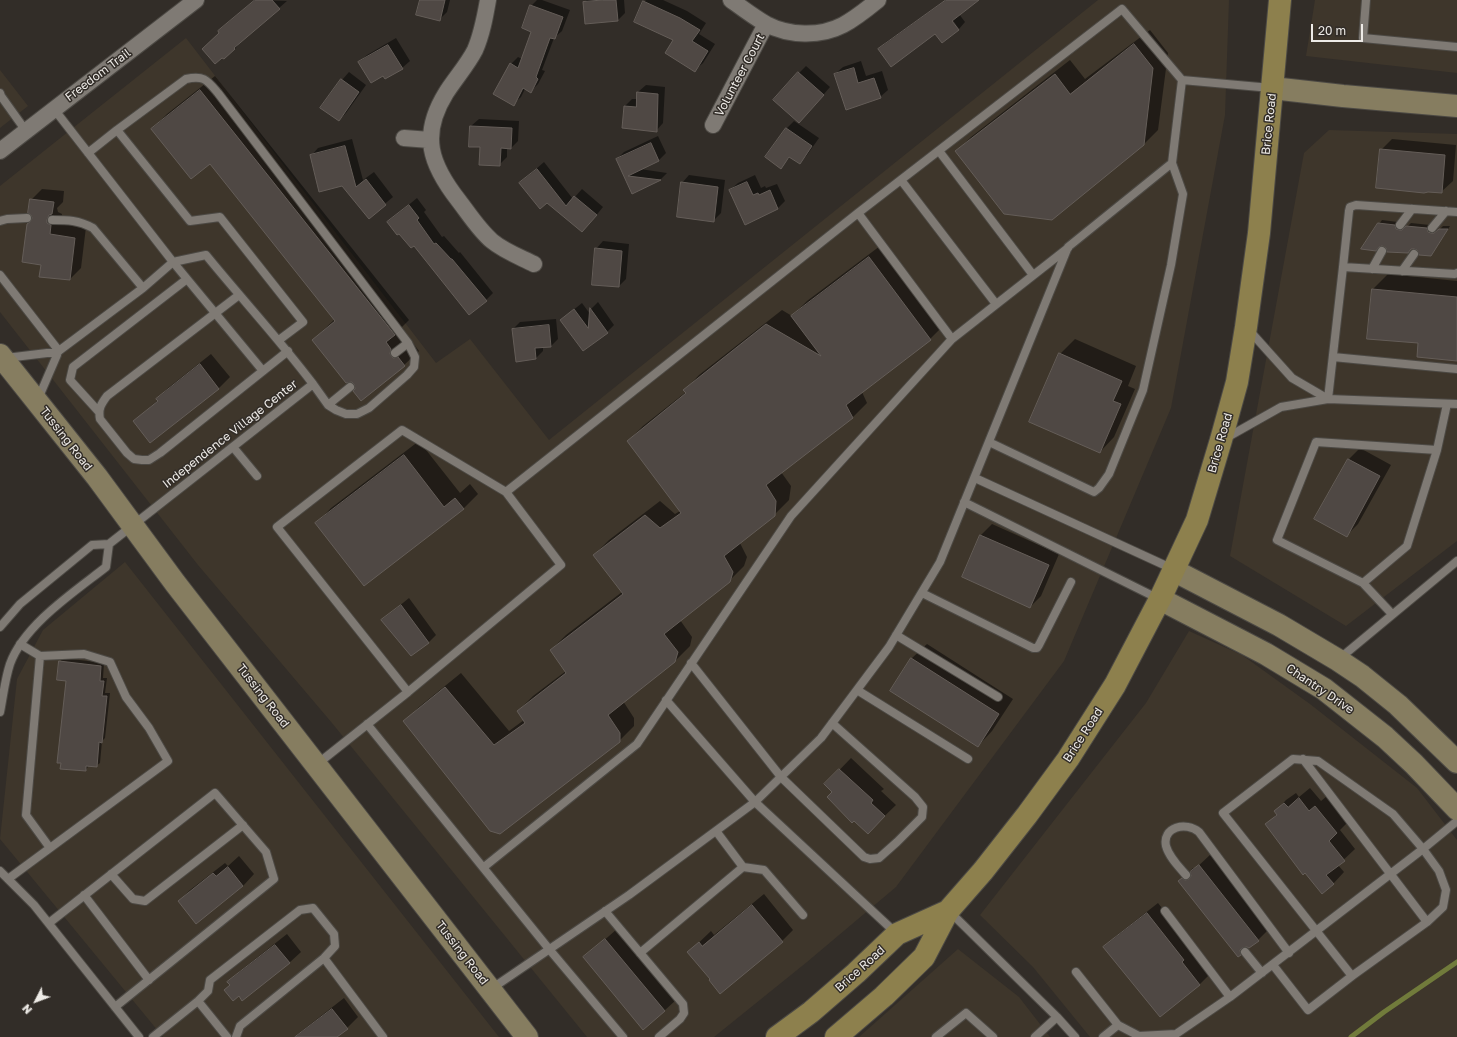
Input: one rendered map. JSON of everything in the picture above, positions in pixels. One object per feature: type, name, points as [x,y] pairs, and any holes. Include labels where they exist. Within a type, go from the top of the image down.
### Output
[{"type":"main road","points":[[1272,88],[1280,0]]},
{"type":"main road","name":"Brice Road","points":[[836,1037],[884,996],[924,957],[948,911],[998,852],[1068,759],[1115,686],[1160,599],[1197,520],[1237,382],[1259,233],[1272,88],[1457,106]]},
{"type":"main road","name":"Tussing Road","points":[[1,357],[133,525],[175,583],[527,1037]]},
{"type":"main road","points":[[1173,570],[1279,625],[1362,676],[1398,705],[1457,762]]},
{"type":"main road","name":"Chantry Drive","points":[[1160,599],[1266,654],[1324,688],[1385,736],[1457,809]]},
{"type":"main road","name":"Brice Road","points":[[777,1037],[817,1007],[897,934],[948,911]]},
{"type":"street","name":"Freedom Trail","points":[[0,151],[196,0]]},
{"type":"street","points":[[488,0],[483,24],[474,51],[438,109],[430,140],[433,157],[438,172],[479,227],[491,240],[504,250],[534,264]]},
{"type":"street","points":[[731,0],[766,24],[783,31],[798,33],[826,31],[842,25],[878,0]]},
{"type":"street","name":"Volunteer Court","points":[[713,125],[766,24]]},
{"type":"street","points":[[404,138],[430,140]]},
{"type":"lane","points":[[1366,0],[1363,38],[1457,47]]},
{"type":"lane","points":[[506,492],[858,213],[1122,9],[1182,80],[1272,88]]},
{"type":"lane","points":[[88,153],[186,78],[197,76],[207,80],[408,343],[415,357],[414,367],[407,375],[369,408],[357,414],[346,414],[328,405],[313,384]]},
{"type":"lane","points":[[990,442],[1094,492],[1099,488],[1109,474],[1143,390],[1168,279],[1182,194],[1172,164],[1182,80]]},
{"type":"lane","points":[[0,95],[26,131]]},
{"type":"lane","points":[[54,109],[173,262],[262,371]]},
{"type":"lane","points":[[117,130],[190,221],[220,217],[303,322],[280,340]]},
{"type":"lane","points":[[939,151],[1033,275]]},
{"type":"lane","points":[[484,867],[637,744],[791,516],[952,339],[1172,164]]},
{"type":"lane","points":[[901,180],[996,304]]},
{"type":"lane","points":[[1328,399],[1348,211],[1350,207],[1356,205],[1457,212]]},
{"type":"lane","points":[[1400,225],[1412,209]]},
{"type":"lane","points":[[1432,228],[1446,211]]},
{"type":"lane","points":[[858,213],[952,339]]},
{"type":"lane","points":[[0,221],[7,219],[28,218]]},
{"type":"lane","points":[[52,220],[82,222],[93,228],[143,288]]},
{"type":"lane","points":[[491,990],[629,895],[755,802],[821,738],[889,647],[940,562],[1068,248]]},
{"type":"lane","points":[[1372,269],[1382,251]]},
{"type":"lane","points":[[1402,271],[1414,254]]},
{"type":"lane","name":"Independence Village Center","points":[[109,544],[313,384],[280,340],[239,295],[206,255],[173,262]]},
{"type":"lane","points":[[1,357],[58,352],[143,288],[173,262]]},
{"type":"lane","points":[[1343,268],[1457,274]]},
{"type":"lane","points":[[0,275],[58,352]]},
{"type":"lane","points":[[99,412],[70,380],[73,367],[188,279]]},
{"type":"lane","points":[[239,295],[107,396],[101,404],[99,412],[100,419],[127,453],[134,459],[142,460],[149,460],[160,454],[288,351]]},
{"type":"lane","points":[[1246,327],[1292,378],[1328,399]]},
{"type":"lane","points":[[395,353],[408,343]]},
{"type":"lane","points":[[37,402],[58,352]]},
{"type":"lane","points":[[1333,357],[1457,369]]},
{"type":"lane","points":[[328,405],[350,388]]},
{"type":"lane","points":[[1221,440],[1281,406],[1328,399],[1457,404]]},
{"type":"lane","points":[[1363,583],[1407,546],[1437,450],[1447,404]]},
{"type":"lane","points":[[316,765],[408,692],[561,565],[506,492],[402,430],[277,527],[408,692]]},
{"type":"lane","points":[[1392,614],[1363,583],[1277,540],[1316,442],[1437,450]]},
{"type":"lane","points":[[233,447],[257,476]]},
{"type":"lane","points":[[975,478],[1173,570]]},
{"type":"lane","points":[[964,502],[1160,599]]},
{"type":"lane","points":[[0,627],[20,604],[92,545],[109,544],[106,567],[42,619],[20,644],[10,664],[0,712]]},
{"type":"lane","points":[[1338,660],[1457,561]]},
{"type":"lane","points":[[922,593],[1033,648],[1037,648],[1071,582]]},
{"type":"lane","points":[[896,635],[998,697]]},
{"type":"lane","points":[[8,879],[168,761],[149,728],[126,697],[110,662],[84,654],[40,656],[20,644]]},
{"type":"lane","points":[[40,656],[26,815],[50,848]]},
{"type":"lane","points":[[691,664],[781,777],[864,857],[870,859],[878,858],[897,842],[922,817],[923,807],[915,797],[832,723]]},
{"type":"lane","points":[[857,690],[968,758]]},
{"type":"lane","points":[[666,700],[755,802],[897,934]]},
{"type":"lane","points":[[367,724],[549,949],[623,1037]]},
{"type":"lane","points":[[1274,964],[1308,1010],[1427,922],[1443,907],[1446,890],[1440,871],[1393,814],[1318,761],[1292,759],[1223,813],[1352,976]]},
{"type":"lane","points":[[1303,759],[1427,922]]},
{"type":"lane","points":[[49,923],[215,793],[266,852],[274,879],[115,1007]]},
{"type":"lane","points":[[1076,972],[1118,1025],[1139,1036],[1176,1034],[1230,997],[1289,953],[1457,821]]},
{"type":"lane","points":[[111,874],[133,899],[145,901],[243,825]]},
{"type":"lane","points":[[1186,875],[1166,847],[1166,840],[1169,834],[1180,826],[1193,827],[1199,832],[1289,953]]},
{"type":"lane","points":[[716,831],[743,867],[764,870],[803,915]]},
{"type":"lane","points":[[640,953],[743,867]]},
{"type":"lane","points":[[0,871],[34,905],[139,1037]]},
{"type":"lane","points":[[84,895],[149,980]]},
{"type":"lane","points":[[153,1037],[198,1002],[208,991],[210,980],[300,910],[313,908],[334,934],[335,946],[324,958],[240,1026],[236,1037]]},
{"type":"lane","points":[[605,911],[683,1004],[684,1012],[680,1019],[659,1037]]},
{"type":"lane","points":[[948,911],[1057,1017],[1075,1037]]},
{"type":"lane","points":[[1165,911],[1230,997]]},
{"type":"lane","points":[[1245,952],[1262,973]]},
{"type":"lane","points":[[324,958],[383,1037]]},
{"type":"lane","points":[[198,1002],[227,1037]]},
{"type":"lane","points":[[936,1037],[966,1013],[993,1037]]},
{"type":"lane","points":[[1035,1037],[1057,1017]]},
{"type":"lane","points":[[1102,1037],[1118,1025]]},
{"type":"shaded area","points":[[1098,0],[1229,0],[1225,115],[1171,408],[1064,661],[896,887],[807,962],[714,1037],[587,1037],[332,723],[198,565],[0,312],[0,186],[186,38],[436,363],[470,339],[549,440]]},
{"type":"shaded area","points":[[1315,0],[1457,0],[1457,73],[1306,56]]},
{"type":"shaded area","points":[[0,70],[28,106],[0,128]]},
{"type":"shaded area","points":[[1329,130],[1457,134],[1457,541],[1346,626],[1230,556],[1304,153]]},
{"type":"shaded area","points":[[125,562],[499,1037],[163,1037],[0,839],[17,679],[43,630]]},
{"type":"shaded area","points":[[1189,631],[1242,655],[1310,704],[1417,788],[1457,840],[1457,1037],[1090,1037],[1033,967],[980,915],[1146,703]]},
{"type":"shaded area","points":[[958,949],[1019,997],[1050,1037],[859,1037]]},
{"type":"building","points":[[255,0],[272,0],[280,9],[234,48],[235,49],[224,59],[222,58],[215,64],[202,49],[219,33],[218,31]]},
{"type":"building","points":[[420,0],[445,0],[440,21],[416,15]]},
{"type":"building","points":[[616,0],[618,21],[585,24],[583,2]]},
{"type":"building","points":[[946,0],[979,0],[952,21],[959,30],[942,43],[935,34],[891,67],[878,49]]},
{"type":"building","points":[[643,1],[680,18],[700,30],[692,41],[708,51],[695,72],[665,53],[673,40],[634,22]]},
{"type":"building","points":[[530,5],[563,17],[555,39],[550,38],[536,77],[538,79],[531,93],[523,88],[514,106],[493,94],[510,63],[518,68],[531,32],[522,28]]},
{"type":"building","points":[[1134,44],[1153,68],[1144,145],[1052,220],[1004,214],[955,151],[1055,74],[1070,94]]},
{"type":"building","points":[[388,45],[403,69],[385,79],[383,76],[371,83],[358,62]]},
{"type":"building","points":[[854,68],[858,83],[874,78],[881,98],[846,110],[834,74]]},
{"type":"building","points":[[798,72],[824,95],[799,123],[773,100]]},
{"type":"building","points":[[341,79],[359,92],[339,121],[320,108]]},
{"type":"building","points":[[200,90],[395,335],[386,342],[391,349],[390,354],[393,358],[398,357],[405,366],[361,401],[353,391],[355,389],[354,384],[352,382],[346,383],[312,340],[335,321],[210,164],[191,179],[151,129]]},
{"type":"building","points":[[637,92],[658,94],[657,132],[622,128],[624,106],[636,107]]},
{"type":"building","points":[[470,126],[512,128],[511,149],[501,148],[500,166],[479,165],[480,147],[469,147]]},
{"type":"building","points":[[786,128],[812,146],[800,164],[789,157],[781,169],[765,157]]},
{"type":"building","points":[[651,143],[659,161],[628,176],[661,180],[632,194],[616,159]]},
{"type":"building","points":[[345,146],[356,187],[366,179],[386,205],[369,219],[342,186],[319,192],[310,155]]},
{"type":"building","points":[[1380,149],[1445,155],[1442,193],[1424,193],[1376,188]]},
{"type":"building","points":[[537,169],[566,206],[574,196],[597,215],[582,232],[547,203],[540,209],[519,183]]},
{"type":"building","points":[[681,182],[718,187],[714,222],[677,217]]},
{"type":"building","points":[[747,182],[753,195],[758,193],[759,195],[770,190],[778,209],[745,225],[729,190]]},
{"type":"building","points":[[30,199],[54,202],[52,214],[49,215],[47,220],[47,223],[51,225],[50,234],[75,238],[70,280],[39,277],[41,265],[22,262],[27,224],[32,218],[28,213]]},
{"type":"building","points":[[409,205],[419,218],[417,220],[434,244],[436,243],[452,259],[487,301],[469,315],[414,246],[411,248],[399,234],[397,235],[387,222]]},
{"type":"building","points":[[1378,223],[1395,225],[1396,229],[1400,230],[1406,226],[1427,228],[1428,232],[1431,233],[1434,233],[1439,229],[1448,229],[1431,256],[1419,255],[1417,250],[1414,249],[1411,249],[1408,253],[1387,252],[1386,248],[1382,246],[1376,251],[1361,249]]},
{"type":"building","points":[[595,248],[622,251],[619,287],[592,285]]},
{"type":"building","points":[[869,257],[931,340],[846,405],[853,418],[766,485],[776,501],[775,516],[724,556],[733,572],[730,582],[664,634],[678,652],[675,662],[608,715],[620,733],[620,742],[500,834],[490,831],[403,721],[445,687],[494,745],[525,723],[517,711],[566,673],[550,650],[623,594],[593,555],[645,515],[660,528],[681,513],[627,441],[686,393],[683,390],[766,324],[821,356],[791,316]]},
{"type":"building","points":[[1372,289],[1457,297],[1457,361],[1417,357],[1418,343],[1367,339]]},
{"type":"building","points":[[590,308],[608,333],[583,351],[560,320],[574,309],[588,328]]},
{"type":"building","points":[[549,325],[551,347],[535,348],[536,359],[516,362],[512,329]]},
{"type":"building","points":[[1059,353],[1122,381],[1113,401],[1121,404],[1100,453],[1029,422]]},
{"type":"building","points":[[200,364],[219,389],[150,443],[133,421],[158,401],[156,399]]},
{"type":"building","points":[[404,455],[444,507],[455,498],[464,509],[364,586],[315,523]]},
{"type":"building","points":[[1348,459],[1380,476],[1347,537],[1314,519]]},
{"type":"building","points":[[980,535],[1049,565],[1030,608],[962,577]]},
{"type":"building","points":[[401,605],[429,643],[411,656],[381,620]]},
{"type":"building","points":[[911,658],[999,714],[978,747],[890,691]]},
{"type":"building","points":[[59,661],[101,666],[100,681],[104,681],[102,696],[107,696],[102,743],[99,742],[97,767],[86,766],[86,771],[60,769],[61,763],[57,763],[66,681],[57,680]]},
{"type":"building","points":[[839,769],[873,800],[871,803],[885,816],[868,834],[854,821],[852,823],[827,797],[832,792],[824,784]]},
{"type":"building","points":[[1299,798],[1309,811],[1315,806],[1337,833],[1329,841],[1345,861],[1326,875],[1334,884],[1322,894],[1305,873],[1303,875],[1265,824],[1277,815],[1274,811],[1284,803],[1288,807]]},
{"type":"building","points":[[1199,865],[1259,941],[1249,948],[1242,948],[1240,950],[1241,955],[1238,957],[1178,881],[1182,878],[1185,880],[1189,879],[1191,876],[1190,872]]},
{"type":"building","points":[[228,867],[243,886],[196,924],[178,901],[213,873],[216,876]]},
{"type":"building","points":[[752,905],[783,942],[720,994],[709,980],[710,979],[687,952],[699,942],[702,946]]},
{"type":"building","points":[[1147,913],[1184,960],[1182,962],[1200,985],[1160,1017],[1103,947]]},
{"type":"building","points":[[605,939],[665,1011],[643,1030],[583,957]]},
{"type":"building","points":[[275,945],[290,963],[242,1001],[239,996],[233,1001],[224,990],[230,985],[227,982]]},
{"type":"building","points":[[332,1009],[348,1029],[337,1037],[295,1037]]},
{"type":"waterway","points":[[1351,1037],[1384,1012],[1457,962]]}]
